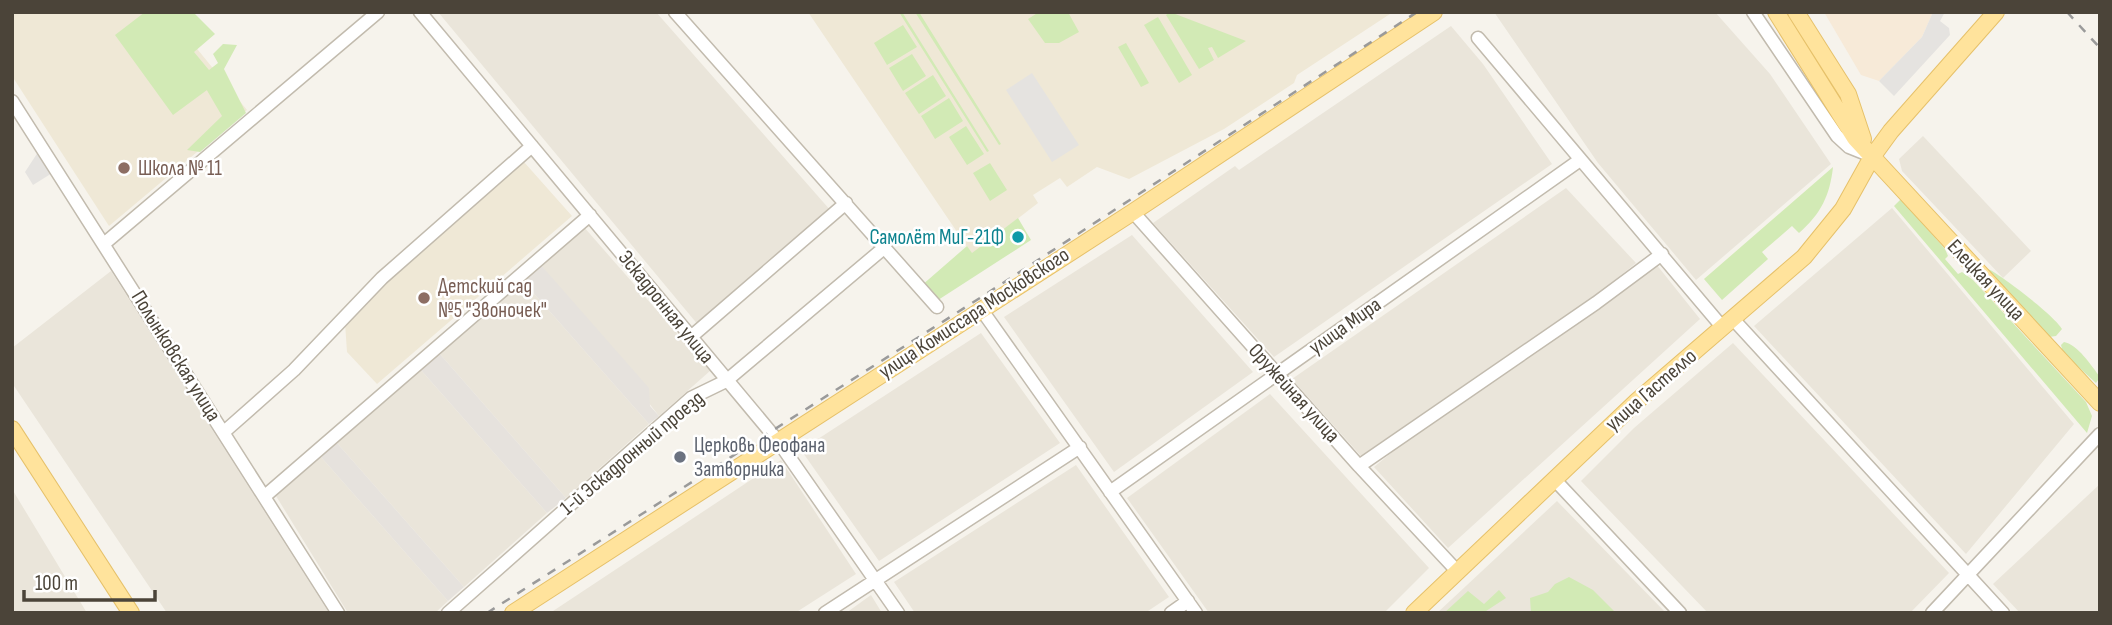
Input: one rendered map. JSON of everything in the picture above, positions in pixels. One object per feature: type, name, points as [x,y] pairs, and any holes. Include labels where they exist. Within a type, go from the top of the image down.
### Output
[{"type":"main road","name":"улица Комиссара Московского","points":[[513,613],[1133,212],[1434,12]]},
{"type":"main road","points":[[1796,12],[1848,94],[1860,133],[1872,157]]},
{"type":"main road","name":"улица Гастелло","points":[[1414,613],[1637,401],[1824,236],[1856,189],[1872,157],[1996,12]]},
{"type":"main road","points":[[1777,14],[1855,138],[1872,157]]},
{"type":"main road","name":"Елецкая улица","points":[[1872,157],[2100,403]]},
{"type":"main road","points":[[12,429],[131,613]]},
{"type":"street","points":[[105,243],[378,12]]},
{"type":"street","name":"Эскадронная улица","points":[[420,12],[778,441],[898,613]]},
{"type":"street","points":[[676,12],[937,307]]},
{"type":"street","points":[[1753,12],[1837,135],[1849,147],[1872,157]]},
{"type":"street","points":[[1478,38],[1662,254],[2003,613]]},
{"type":"street","name":"Полынковская улица","points":[[12,101],[105,243],[338,613]]},
{"type":"street","points":[[225,432],[295,370],[382,278],[532,146]]},
{"type":"street","name":"улица Мира","points":[[1110,492],[1580,160]]},
{"type":"street","points":[[692,336],[846,203]]},
{"type":"street","name":"Оружейная улица","points":[[1133,212],[1457,572]]},
{"type":"street","points":[[265,496],[590,215]]},
{"type":"street","name":"1-й Эскадронный проезд","points":[[448,613],[691,398],[726,381],[885,247]]},
{"type":"street","points":[[1359,466],[1596,303],[1662,254]]},
{"type":"street","points":[[981,309],[1196,613]]},
{"type":"street","points":[[1932,613],[2100,434]]},
{"type":"street","points":[[825,613],[1080,447]]},
{"type":"street","points":[[1554,479],[1680,613]]},
{"type":"street","points":[[1171,613],[1188,601]]},
{"type":"shaded area","name":"Школа № 11","points":[[12,12],[167,12],[247,110],[109,226],[12,76]]},
{"type":"shaded area","points":[[438,12],[656,12],[831,211],[699,326]]},
{"type":"shaded area","points":[[808,12],[1393,12],[1297,75],[1294,83],[1224,129],[1129,179],[1097,167],[1067,187],[1060,178],[1033,195],[1038,203],[972,254]]},
{"type":"shaded area","points":[[1494,12],[1715,12],[1770,74],[1831,164],[1696,280],[1598,163]]},
{"type":"shaded area","points":[[1824,12],[1933,12],[1922,37],[1879,81],[1861,75]]},
{"type":"shaded area","points":[[1933,12],[1945,12],[1940,21],[1949,28],[1950,35],[1894,96],[1879,81],[1922,37]]},
{"type":"shaded area","points":[[1451,26],[1483,64],[1552,164],[1274,357],[1153,223],[1235,166],[1239,170]]},
{"type":"shaded area","points":[[1032,73],[1079,145],[1052,162],[1006,90]]},
{"type":"shaded area","points":[[1923,136],[2031,251],[2003,278],[1902,171],[1899,159]]},
{"type":"shaded area","points":[[42,146],[57,170],[33,185],[25,172]]},
{"type":"shaded area","name":"Детский сад №5 \"Звоночек\"","points":[[520,162],[524,162],[572,216],[377,384],[347,352],[345,323],[395,272]]},
{"type":"shaded area","points":[[1566,188],[1636,263],[1600,292],[1361,456],[1292,379]]},
{"type":"shaded area","points":[[1892,208],[2074,424],[1966,554],[1754,326]]},
{"type":"shaded area","points":[[583,226],[710,371],[659,416],[540,264]]},
{"type":"shaded area","points":[[1132,235],[1253,372],[1114,472],[1004,317]]},
{"type":"shaded area","points":[[540,264],[649,388],[650,406],[659,416],[649,424],[522,280]]},
{"type":"shaded area","points":[[1656,264],[1700,319],[1448,548],[1374,467],[1414,434]]},
{"type":"shaded area","points":[[111,271],[329,613],[167,613],[12,383],[12,348]]},
{"type":"shaded area","points":[[522,280],[649,424],[566,498],[439,353]]},
{"type":"shaded area","points":[[981,333],[1060,443],[879,561],[801,450]]},
{"type":"shaded area","points":[[1733,343],[1949,573],[1910,613],[1708,613],[1581,481],[1634,428]]},
{"type":"shaded area","points":[[439,353],[566,498],[547,513],[420,369]]},
{"type":"shaded area","points":[[420,369],[547,513],[464,587],[337,443]]},
{"type":"shaded area","points":[[1270,394],[1429,568],[1384,613],[1209,613],[1127,498]]},
{"type":"shaded area","points":[[337,443],[464,587],[448,601],[321,457]]},
{"type":"shaded area","points":[[321,457],[448,601],[435,613],[348,613],[276,496]]},
{"type":"shaded area","points":[[781,460],[856,574],[795,613],[550,613]]},
{"type":"shaded area","points":[[1076,465],[1169,597],[1145,613],[915,613],[894,582]]},
{"type":"shaded area","points":[[2100,484],[2100,613],[2020,613],[1993,584]]},
{"type":"shaded area","points":[[12,489],[87,613],[12,613]]},
{"type":"shaded area","points":[[1557,501],[1666,613],[1437,613]]},
{"type":"shaded area","points":[[871,595],[882,613],[846,613]]},
{"type":"green space","points":[[145,12],[193,12],[215,34],[194,52],[209,70],[218,63],[213,54],[223,44],[237,45],[224,69],[246,113],[200,152],[187,150],[222,116],[207,90],[173,115],[115,35]]},
{"type":"green space","points":[[899,12],[902,12],[989,151],[987,152]]},
{"type":"green space","points":[[915,12],[919,12],[1001,144],[999,145]]},
{"type":"green space","points":[[1039,12],[1068,12],[1079,32],[1059,43],[1045,43],[1028,19]]},
{"type":"green space","points":[[1170,12],[1246,41],[1218,58],[1212,47],[1208,48],[1214,60],[1199,69],[1166,15]]},
{"type":"green space","points":[[1158,17],[1192,75],[1179,83],[1144,25]]},
{"type":"green space","points":[[903,25],[917,47],[887,65],[874,43]]},
{"type":"green space","points":[[1126,43],[1149,83],[1141,87],[1118,47]]},
{"type":"green space","points":[[912,54],[926,76],[903,91],[889,68]]},
{"type":"green space","points":[[933,75],[946,96],[919,114],[905,93]]},
{"type":"green space","points":[[949,98],[963,121],[935,139],[921,116]]},
{"type":"green space","points":[[966,126],[984,154],[967,165],[949,137]]},
{"type":"green space","points":[[990,163],[1007,190],[990,201],[973,173]]},
{"type":"green space","points":[[1833,167],[1827,195],[1813,219],[1799,233],[1792,226],[1762,252],[1768,259],[1722,300],[1704,279]]},
{"type":"green space","points":[[1901,199],[1945,249],[1948,256],[1945,259],[1958,274],[1962,272],[1973,280],[2086,402],[2092,416],[2087,433],[1894,206]]},
{"type":"green space","points":[[1018,218],[1031,240],[935,302],[921,286],[967,246],[972,253]]},
{"type":"green space","points":[[1988,269],[2050,315],[2062,329],[2056,336],[2049,337],[1986,272]]},
{"type":"green space","points":[[2064,342],[2074,347],[2088,361],[2100,377],[2096,383],[2063,353],[2061,345]]},
{"type":"green space","points":[[1569,577],[1593,590],[1616,613],[1531,613],[1530,598],[1548,592],[1555,584]]},
{"type":"green space","points":[[1499,590],[1506,598],[1483,613],[1444,613],[1468,591],[1484,604]]},
{"type":"railway","points":[[487,613],[983,296],[1417,12]]},
{"type":"railway","points":[[2067,12],[2100,48]]},
{"type":"place","name":"Школа № 11","points":[[124,168]]},
{"type":"place","name":"Самолёт МиГ-21Ф","points":[[1018,237]]},
{"type":"place","name":"Детский сад №5 \"Звоночек\"","points":[[424,298]]},
{"type":"place","name":"Церковь Феофана Затворника","points":[[680,457]]}]
